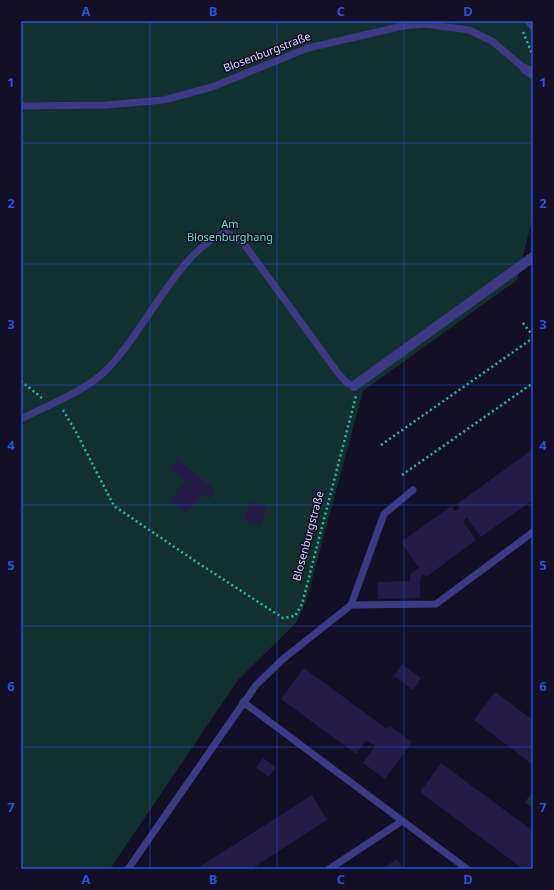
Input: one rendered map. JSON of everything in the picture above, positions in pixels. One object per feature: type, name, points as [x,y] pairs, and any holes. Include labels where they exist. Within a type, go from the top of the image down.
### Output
[{"type":"street","points":[[530,21],[533,25]]},
{"type":"street","points":[[354,386],[533,258]]},
{"type":"lane","name":"Blosenburgstraße","points":[[21,106],[106,106],[164,100],[212,87],[308,48],[403,26],[424,24],[469,30],[492,41],[529,71]]},
{"type":"lane","points":[[21,419],[101,376],[116,360],[181,270],[210,240],[226,233],[236,237],[244,244],[338,373],[347,383],[354,386]]},
{"type":"lane","points":[[128,869],[256,685],[283,659],[351,605],[384,514],[413,490]]},
{"type":"lane","points":[[351,605],[436,604],[533,532]]},
{"type":"lane","points":[[243,702],[467,869]]},
{"type":"lane","points":[[329,869],[402,821]]},
{"type":"path","points":[[521,28],[533,56]]},
{"type":"path","points":[[381,445],[533,337],[523,323]]},
{"type":"path","points":[[21,381],[50,404]]},
{"type":"path","points":[[402,475],[533,383]]},
{"type":"path","name":"Blosenburgstraße","points":[[61,407],[76,432],[114,506],[283,618],[295,616],[302,604],[356,398],[354,386]]},
{"type":"green space","name":"Am Blosenburghang","points":[[21,21],[533,21],[533,216],[517,280],[363,391],[306,602],[296,623],[238,680],[110,869],[21,869]]},
{"type":"green space","points":[[533,792],[533,808],[525,802]]},
{"type":"building","points":[[533,449],[533,500],[481,537],[467,518],[463,521],[476,540],[426,577],[424,574],[420,578],[420,598],[378,599],[377,582],[410,581],[410,574],[419,568],[401,542],[451,506],[455,511],[460,508],[457,504]]},
{"type":"building","points":[[178,460],[216,491],[209,499],[202,494],[186,514],[170,500],[185,481],[170,469]]},
{"type":"building","points":[[251,502],[267,508],[261,526],[244,520]]},
{"type":"building","points":[[402,664],[421,678],[413,690],[394,676]]},
{"type":"building","points":[[304,668],[387,729],[390,726],[412,742],[385,779],[363,763],[375,746],[366,740],[356,754],[281,699]]},
{"type":"building","points":[[495,692],[533,720],[533,765],[474,720]]},
{"type":"building","points":[[263,758],[276,767],[269,777],[256,768]]},
{"type":"building","points":[[441,763],[533,831],[533,869],[523,869],[420,792]]},
{"type":"building","points":[[312,795],[327,820],[251,869],[196,869]]},
{"type":"building","points":[[397,859],[404,869],[382,869]]}]
